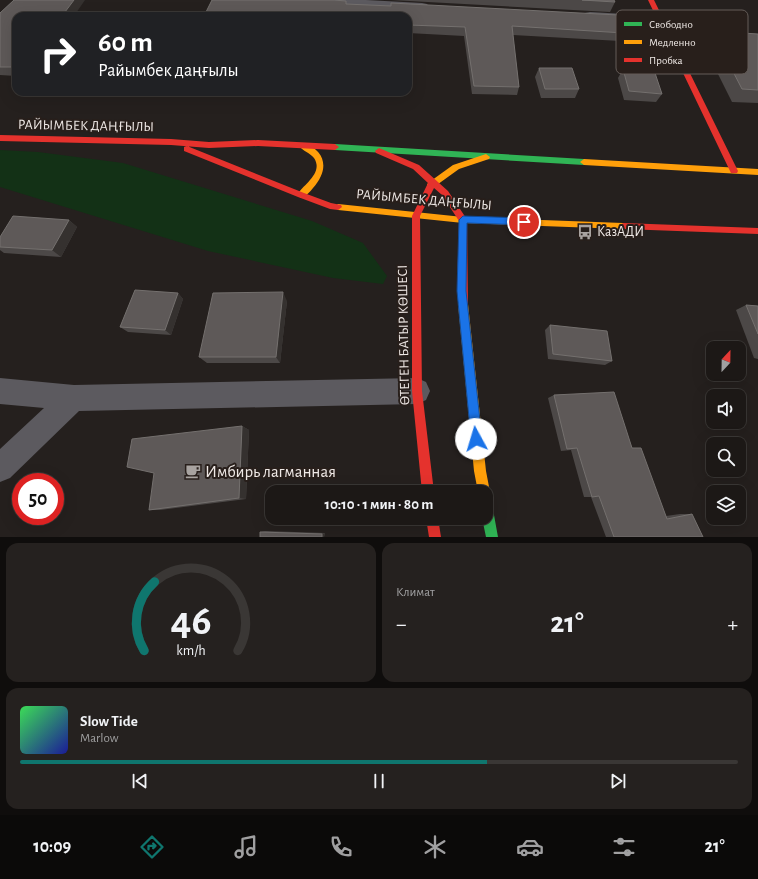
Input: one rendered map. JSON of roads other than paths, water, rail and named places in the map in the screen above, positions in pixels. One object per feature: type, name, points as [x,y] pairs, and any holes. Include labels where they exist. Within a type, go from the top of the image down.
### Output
[{"type":"main road","points":[[651,0],[656,10]]},
{"type":"main road","points":[[686,74],[734,171]]},
{"type":"main road","name":"РАЙЫМБЕК ДАҢҒЫЛЫ","points":[[0,138],[172,142],[209,145],[258,143],[758,172]]},
{"type":"main road","name":"РАЙЫМБЕК ДАҢҒЫЛЫ","points":[[172,142],[330,206],[463,220],[758,230]]},
{"type":"main road","points":[[301,195],[311,186],[319,174],[321,164],[317,155],[303,146]]},
{"type":"main road","points":[[378,150],[416,167],[445,193],[463,220],[462,298],[483,485]]},
{"type":"main road","name":"ӨТЕГЕН БАТЫР КӨШЕСІ","points":[[427,485],[417,391],[416,216],[430,186],[456,167],[486,157]]},
{"type":"main road","points":[[433,525],[435,537]]},
{"type":"main road","points":[[490,525],[492,537]]},
{"type":"street","points":[[285,0],[437,8]]},
{"type":"street","points":[[580,15],[616,17]]},
{"type":"street","points":[[0,391],[74,398],[417,391]]},
{"type":"street","points":[[0,468],[74,398]]},
{"type":"place","name":"КазАДИ","points":[[585,232]]},
{"type":"place","name":"Имбирь лагманная","points":[[193,471]]}]
